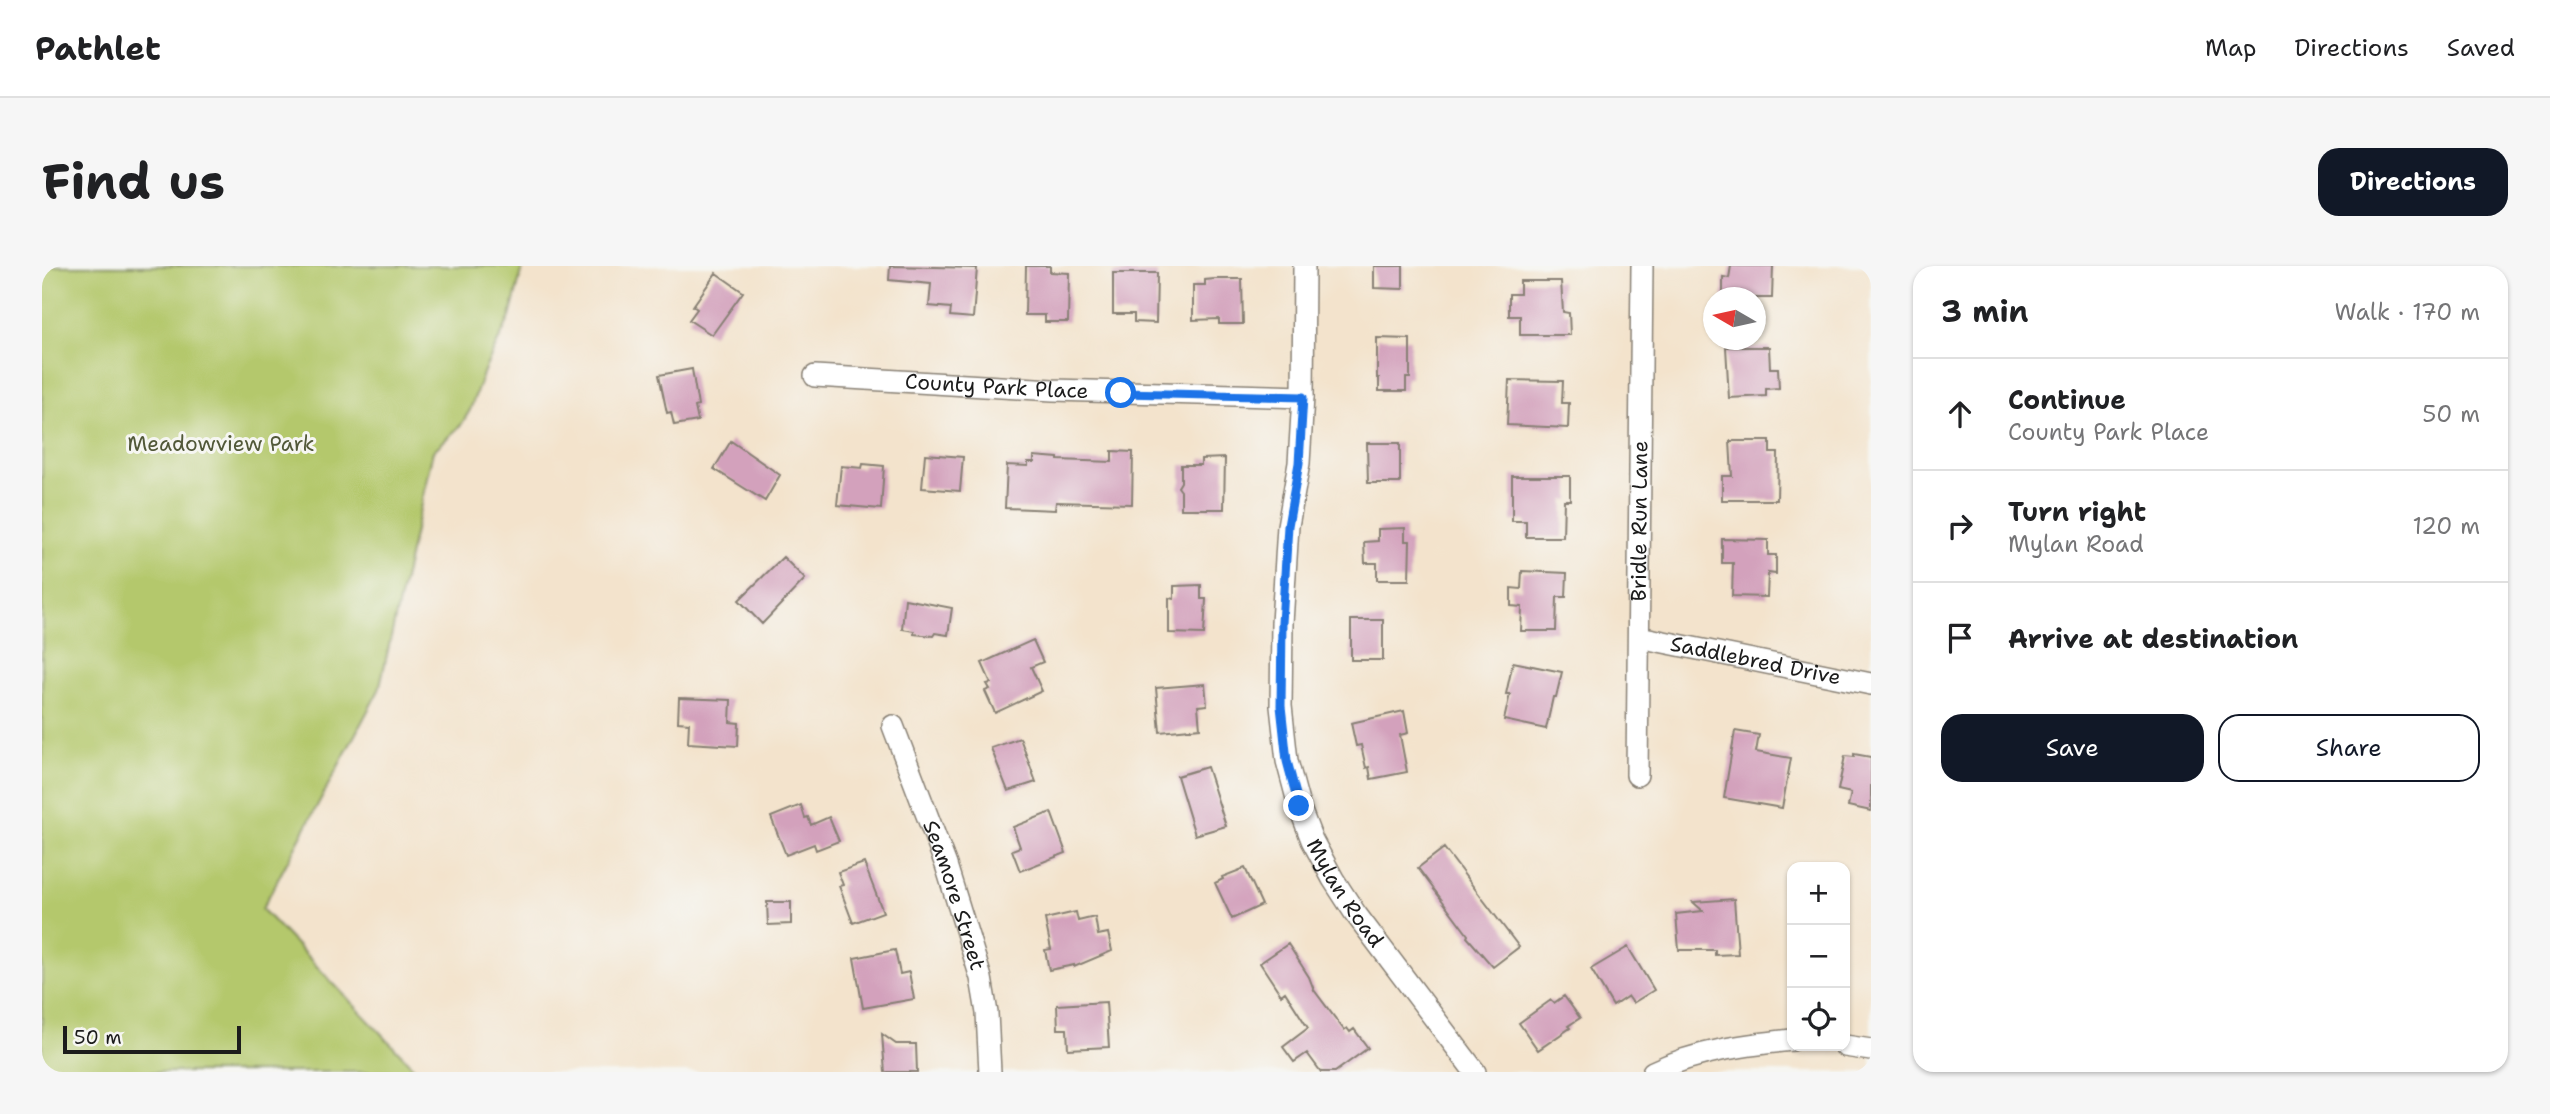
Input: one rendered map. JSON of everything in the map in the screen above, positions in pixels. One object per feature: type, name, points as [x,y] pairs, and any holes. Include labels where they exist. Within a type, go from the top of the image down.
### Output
[{"type":"street","name":"Mylan Road","points":[[1304,266],[1303,397],[1299,463],[1288,526],[1282,623],[1281,706],[1287,761],[1299,806],[1312,840],[1333,879],[1355,913],[1475,1072]]},
{"type":"street","name":"Bridle Run Lane","points":[[1637,775],[1642,266]]},
{"type":"street","name":"County Park Place","points":[[815,376],[1053,390],[1303,397]]},
{"type":"street","name":"Saddlebred Drive","points":[[1639,637],[1871,684]]},
{"type":"street","name":"Seamore Street","points":[[893,726],[946,865],[981,978],[987,1013],[990,1072]]},
{"type":"street","points":[[1653,1072],[1740,1045],[1787,1040]]},
{"type":"street","points":[[1850,1047],[1871,1050]]},
{"type":"green space","name":"Meadowview Park","points":[[42,266],[523,266],[510,317],[484,371],[470,410],[461,425],[433,451],[379,690],[262,909],[418,1072],[42,1072]]},
{"type":"building","points":[[890,266],[977,268],[973,318],[950,316],[951,308],[929,306],[931,284],[889,280]]},
{"type":"building","points":[[1026,266],[1050,266],[1050,272],[1069,273],[1068,322],[1045,322],[1045,315],[1025,315]]},
{"type":"building","points":[[1374,266],[1403,266],[1403,289],[1374,288]]},
{"type":"building","points":[[1731,266],[1773,266],[1772,298],[1766,298],[1766,287],[1723,287],[1723,277],[1729,278]]},
{"type":"building","points":[[716,273],[743,292],[712,335],[689,320],[697,309],[693,306]]},
{"type":"building","points":[[1113,273],[1157,273],[1156,323],[1134,322],[1134,314],[1113,314]]},
{"type":"building","points":[[1242,279],[1243,324],[1219,324],[1219,319],[1193,320],[1193,285],[1205,285],[1205,280]]},
{"type":"building","points":[[1520,281],[1561,281],[1563,312],[1569,313],[1570,335],[1520,335],[1520,316],[1509,316],[1509,294],[1520,294]]},
{"type":"building","points":[[1377,338],[1410,339],[1410,378],[1406,378],[1406,391],[1379,391]]},
{"type":"building","points":[[1766,347],[1769,347],[1770,368],[1778,368],[1779,388],[1766,389],[1766,396],[1729,398],[1726,350],[1766,350]]},
{"type":"building","points":[[692,369],[698,421],[674,425],[671,412],[667,413],[659,375]]},
{"type":"building","points":[[1509,380],[1563,381],[1562,403],[1569,403],[1568,428],[1507,425]]},
{"type":"building","points":[[731,441],[780,475],[765,501],[714,469]]},
{"type":"building","points":[[1730,441],[1770,441],[1770,453],[1778,453],[1777,500],[1722,500],[1722,476],[1732,476]]},
{"type":"building","points":[[1367,443],[1400,443],[1400,483],[1368,483]]},
{"type":"building","points":[[1112,451],[1133,452],[1132,504],[1056,502],[1055,510],[1005,508],[1007,465],[1028,466],[1028,462],[1034,462],[1034,456],[1058,460],[1112,462]]},
{"type":"building","points":[[925,454],[963,457],[960,491],[922,488]]},
{"type":"building","points":[[1225,458],[1224,509],[1181,509],[1181,491],[1178,487],[1181,482],[1181,465],[1201,465],[1201,459]]},
{"type":"building","points":[[863,464],[884,466],[881,509],[837,505],[841,466],[862,468]]},
{"type":"building","points":[[1512,476],[1570,476],[1570,500],[1564,500],[1563,537],[1526,537],[1526,521],[1512,521]]},
{"type":"building","points":[[1405,528],[1405,541],[1410,541],[1409,580],[1377,580],[1377,563],[1365,563],[1364,542],[1378,541],[1378,529]]},
{"type":"building","points":[[1722,539],[1768,540],[1768,555],[1776,555],[1776,574],[1768,573],[1767,597],[1732,596],[1733,563],[1722,563]]},
{"type":"building","points":[[783,557],[805,579],[762,624],[739,600]]},
{"type":"building","points":[[1522,571],[1567,573],[1566,597],[1557,597],[1556,631],[1521,631],[1522,607],[1511,606],[1511,588],[1521,589]]},
{"type":"building","points":[[1201,585],[1201,599],[1206,599],[1204,634],[1169,633],[1169,598],[1174,599],[1174,586]]},
{"type":"building","points":[[905,599],[952,608],[948,635],[914,634],[914,631],[902,629]]},
{"type":"building","points":[[1351,620],[1383,620],[1383,660],[1351,660]]},
{"type":"building","points":[[1033,640],[1043,662],[1031,667],[1042,691],[995,713],[985,691],[990,689],[987,684],[991,683],[982,663]]},
{"type":"building","points":[[1513,662],[1562,672],[1546,729],[1504,720]]},
{"type":"building","points":[[1205,684],[1207,705],[1198,706],[1200,728],[1160,732],[1156,688]]},
{"type":"building","points":[[679,698],[731,700],[730,722],[739,723],[738,746],[688,743],[689,723],[678,722]]},
{"type":"building","points":[[1404,711],[1408,733],[1400,735],[1407,772],[1371,779],[1361,745],[1356,746],[1351,723]]},
{"type":"building","points":[[1735,731],[1759,735],[1756,752],[1791,758],[1782,808],[1724,798]]},
{"type":"building","points":[[1020,738],[1036,782],[1008,791],[991,748]]},
{"type":"building","points":[[1854,754],[1871,757],[1871,811],[1848,806],[1851,793],[1838,790],[1845,756],[1854,757]]},
{"type":"building","points":[[1207,767],[1226,826],[1195,835],[1177,776]]},
{"type":"building","points":[[801,805],[805,818],[808,817],[811,825],[829,817],[839,841],[816,850],[814,844],[786,855],[771,817]]},
{"type":"building","points":[[1051,812],[1066,853],[1020,871],[1012,850],[1020,847],[1013,827]]},
{"type":"building","points":[[1444,848],[1519,947],[1493,967],[1467,937],[1418,868]]},
{"type":"building","points":[[864,863],[883,912],[853,923],[839,886],[843,885],[838,872]]},
{"type":"building","points":[[1245,868],[1262,905],[1232,919],[1215,883],[1223,879],[1222,877]]},
{"type":"building","points":[[1734,899],[1738,954],[1715,955],[1715,950],[1679,950],[1676,914],[1703,911],[1693,902]]},
{"type":"building","points":[[767,902],[791,902],[791,924],[768,925]]},
{"type":"building","points":[[1076,912],[1078,921],[1095,917],[1098,935],[1108,933],[1112,951],[1074,967],[1049,970],[1045,950],[1051,949],[1045,919]]},
{"type":"building","points":[[1288,944],[1314,990],[1344,1030],[1347,1028],[1350,1032],[1354,1029],[1368,1048],[1335,1072],[1321,1072],[1307,1053],[1294,1062],[1283,1047],[1308,1028],[1285,992],[1281,995],[1260,963]]},
{"type":"building","points":[[1628,947],[1654,990],[1633,1003],[1628,996],[1613,1006],[1591,969]]},
{"type":"building","points":[[895,950],[900,974],[909,972],[914,999],[863,1008],[854,958]]},
{"type":"building","points":[[1564,996],[1580,1018],[1538,1050],[1519,1023],[1551,1000],[1554,1003]]},
{"type":"building","points":[[1106,1002],[1109,1047],[1068,1049],[1067,1029],[1058,1029],[1057,1005]]},
{"type":"building","points":[[882,1034],[896,1044],[916,1044],[917,1072],[885,1072]]},
{"type":"route","points":[[1121,393],[1303,397],[1299,463],[1288,526],[1282,623],[1281,706],[1287,761],[1299,806]]}]
